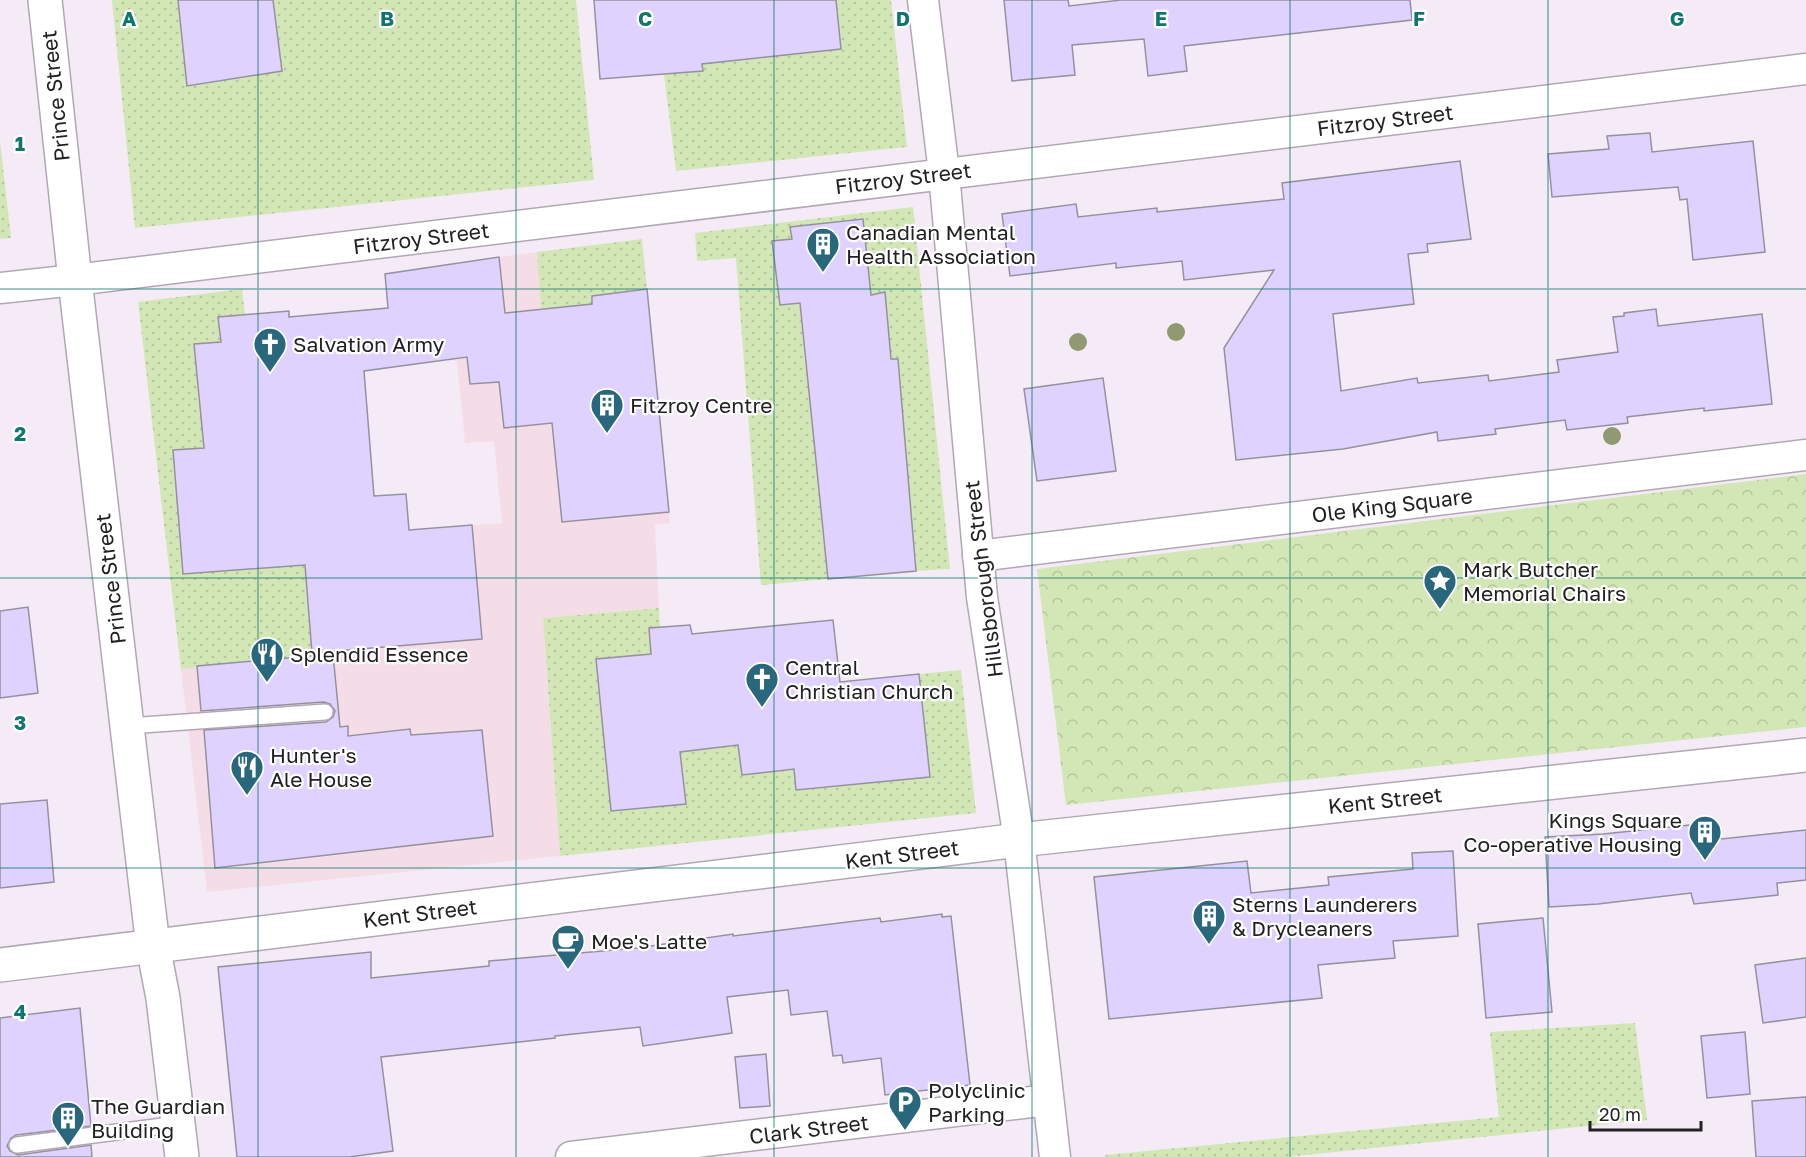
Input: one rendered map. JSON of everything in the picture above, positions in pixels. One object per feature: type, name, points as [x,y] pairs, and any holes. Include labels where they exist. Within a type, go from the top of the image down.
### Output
[{"type":"street","name":"Prince Street","points":[[45,0],[75,280],[153,946],[163,998],[182,1157]]},
{"type":"street","name":"Hillsborough Street","points":[[923,0],[944,173],[982,597],[1019,840],[1055,1157]]},
{"type":"street","name":"Fitzroy Street","points":[[0,288],[1806,69]]},
{"type":"street","name":"Ole King Square","points":[[978,556],[1806,454]]},
{"type":"street","name":"Kent Street","points":[[0,965],[1019,840],[1806,755]]},
{"type":"street","name":"Clark Street","points":[[571,1157],[1048,1100]]},
{"type":"lane","points":[[128,726],[325,712]]},
{"type":"lane","points":[[17,1145],[178,1124]]},
{"type":"shaded area","points":[[537,252],[562,522],[669,512],[670,523],[655,525],[659,608],[543,618],[560,856],[207,892],[188,729],[204,728],[215,868],[493,836],[482,730],[411,735],[410,729],[348,736],[347,726],[338,727],[334,662],[314,664],[312,653],[482,639],[472,525],[502,523],[494,441],[465,443],[457,361],[446,360],[438,266],[453,263],[462,358],[467,358],[470,384],[499,382],[504,428],[529,425],[507,328],[499,257]]},
{"type":"shaded area","points":[[197,666],[201,713],[186,714],[181,669]]},
{"type":"green space","points":[[112,0],[576,0],[594,180],[135,228]]},
{"type":"green space","points":[[697,0],[748,59],[841,49],[836,0],[891,0],[907,147],[676,171],[664,74],[703,71]]},
{"type":"green space","points":[[0,141],[11,238],[0,239]]},
{"type":"green space","points":[[913,207],[950,569],[916,571],[898,360],[891,359],[885,292],[871,295],[863,220],[790,227],[792,239],[773,241],[780,305],[800,303],[828,579],[761,585],[736,258],[697,261],[695,233]]},
{"type":"green space","points":[[642,239],[647,289],[592,296],[593,312],[582,305],[541,309],[537,252]]},
{"type":"green space","points":[[242,289],[245,314],[219,317],[221,342],[194,345],[201,416],[218,447],[173,451],[183,574],[271,567],[268,533],[339,577],[306,580],[314,664],[287,658],[181,669],[138,302]]},
{"type":"green space","points":[[1806,474],[1806,727],[1066,805],[1037,569]]},
{"type":"green space","points":[[659,608],[660,627],[649,629],[651,654],[596,660],[611,811],[685,804],[680,752],[738,745],[742,775],[768,772],[790,734],[796,790],[930,777],[919,674],[961,670],[976,813],[560,856],[543,618]]},
{"type":"green space","points":[[1635,1023],[1647,1120],[1286,1157],[1105,1157],[1105,1155],[1499,1117],[1490,1032]]},
{"type":"building","points":[[178,0],[273,0],[282,71],[187,86]]},
{"type":"building","points":[[594,0],[836,0],[841,49],[702,64],[703,71],[600,79]]},
{"type":"building","points":[[1004,0],[1068,0],[1069,6],[1121,0],[1410,0],[1412,20],[1184,46],[1187,71],[1148,76],[1144,39],[1072,45],[1075,75],[1012,81]]},
{"type":"building","points":[[1650,133],[1652,152],[1753,141],[1765,252],[1693,260],[1687,199],[1680,200],[1678,187],[1552,197],[1548,154],[1609,149],[1607,136]]},
{"type":"building","points":[[1460,161],[1471,239],[1427,244],[1428,252],[1408,254],[1414,304],[1333,314],[1341,391],[1417,378],[1418,383],[1488,375],[1489,381],[1559,372],[1557,360],[1618,352],[1613,317],[1624,316],[1624,313],[1656,309],[1658,326],[1762,314],[1772,404],[1704,411],[1704,408],[1627,417],[1628,423],[1567,430],[1565,420],[1495,429],[1496,434],[1438,441],[1437,432],[1343,449],[1236,460],[1224,348],[1274,270],[1184,280],[1182,261],[1116,268],[1116,263],[1010,276],[1002,214],[1076,204],[1078,217],[1157,208],[1157,212],[1284,199],[1282,183]]},
{"type":"building","points":[[863,219],[871,295],[885,292],[891,359],[898,359],[916,571],[828,579],[800,303],[780,305],[772,241],[792,239],[790,227]]},
{"type":"building","points":[[499,257],[505,313],[592,304],[592,296],[647,289],[669,512],[562,522],[552,423],[504,428],[499,382],[470,384],[467,357],[364,371],[374,496],[406,494],[409,530],[472,525],[482,639],[312,653],[305,565],[183,574],[173,450],[204,448],[194,344],[221,342],[218,317],[289,311],[289,317],[388,308],[385,274]]},
{"type":"building","points":[[1103,378],[1116,471],[1037,481],[1024,389]]},
{"type":"building","points":[[28,607],[38,693],[0,698],[0,611]]},
{"type":"building","name":"Central Christian Church","points":[[833,620],[840,682],[919,674],[930,777],[796,790],[794,769],[742,775],[738,745],[680,752],[686,804],[611,811],[596,659],[651,654],[649,628],[690,625],[692,634]]},
{"type":"building","points":[[333,654],[340,727],[348,726],[348,736],[410,729],[411,735],[482,730],[493,836],[215,868],[204,730],[326,722],[333,717],[335,711],[330,704],[324,702],[201,711],[197,666]]},
{"type":"building","points":[[47,800],[54,882],[0,888],[0,804]]},
{"type":"building","name":"Kings Square Co-operative Housing","points":[[1690,825],[1693,842],[1806,830],[1806,880],[1777,883],[1778,895],[1694,904],[1691,893],[1598,904],[1549,907],[1545,837]]},
{"type":"building","name":"Sterns Launderers & Drycleaners","points":[[1453,851],[1458,936],[1393,941],[1395,958],[1318,965],[1322,998],[1109,1019],[1094,877],[1247,861],[1251,893],[1329,885],[1328,877],[1413,869],[1412,853]]},
{"type":"building","points":[[942,914],[942,917],[951,916],[970,1085],[885,1095],[881,1058],[843,1063],[842,1055],[833,1056],[827,1011],[791,1015],[788,990],[727,997],[732,1033],[643,1046],[640,1027],[381,1057],[393,1151],[349,1157],[237,1157],[218,967],[371,952],[371,978],[489,966],[489,961],[637,948],[733,934],[733,936],[880,918],[881,922]]},
{"type":"building","points":[[1543,918],[1552,1012],[1486,1018],[1478,924]]},
{"type":"building","points":[[1806,958],[1806,1017],[1763,1023],[1755,965]]},
{"type":"building","points":[[80,1008],[91,1126],[16,1135],[11,1138],[7,1146],[10,1151],[18,1155],[91,1145],[92,1157],[0,1157],[0,1018]]},
{"type":"building","points":[[1745,1032],[1750,1094],[1707,1098],[1701,1036]]},
{"type":"building","points":[[766,1054],[770,1106],[740,1108],[735,1057]]},
{"type":"building","points":[[1806,1097],[1806,1157],[1756,1157],[1752,1101]]},
{"type":"place","name":"Canadian Mental Health Association","points":[[823,273]]},
{"type":"place","name":"Salvation Army","points":[[270,373]]},
{"type":"place","name":"Fitzroy Centre","points":[[607,434]]},
{"type":"place","name":"Mark Butcher Memorial Chairs","points":[[1440,610]]},
{"type":"place","name":"Splendid Essence","points":[[267,683]]},
{"type":"place","name":"Central Christian Church","points":[[762,708]]},
{"type":"place","name":"Hunter's Ale House","points":[[247,796]]},
{"type":"place","name":"Kings Square Co-operative Housing","points":[[1705,861]]},
{"type":"place","name":"Sterns Launderers & Drycleaners","points":[[1209,945]]},
{"type":"place","name":"Moe's Latte","points":[[568,970]]},
{"type":"place","name":"Polyclinic Parking","points":[[905,1131]]},
{"type":"place","name":"The Guardian Building","points":[[68,1147]]}]
